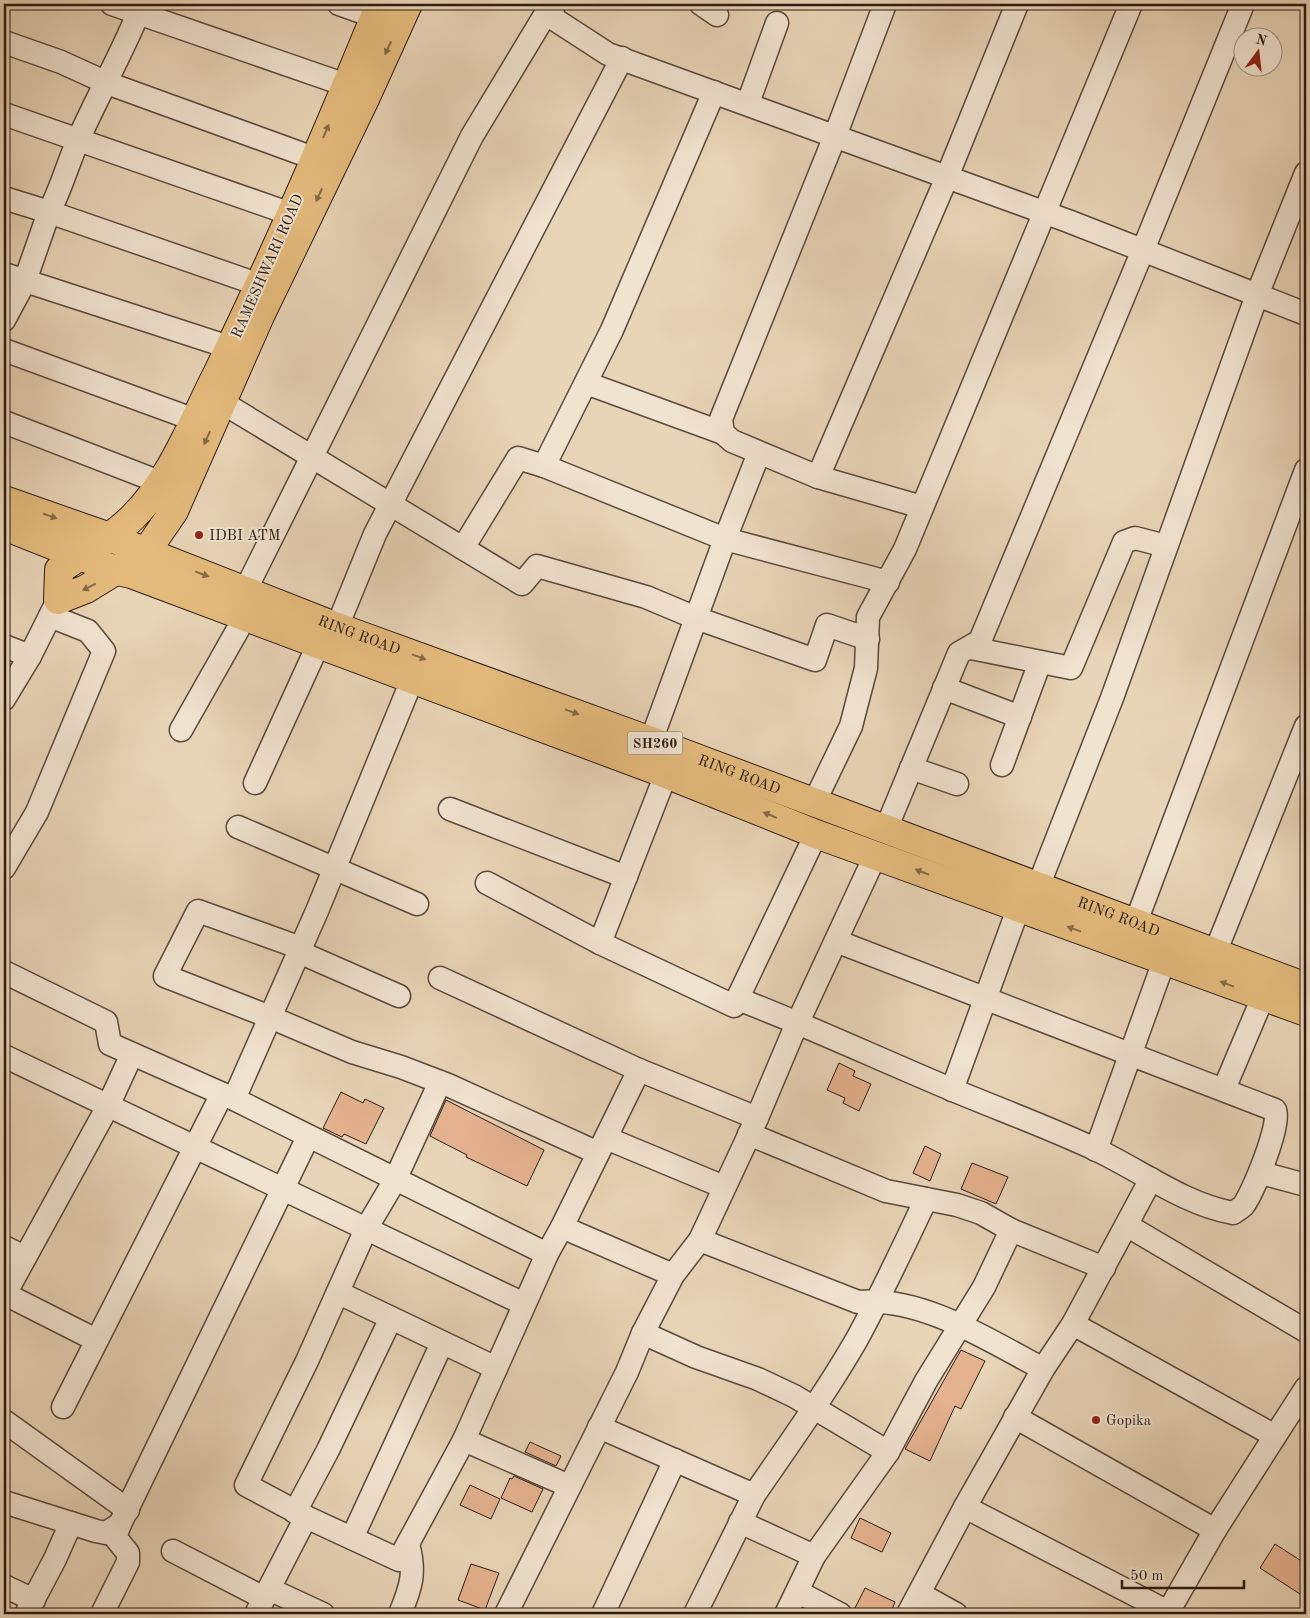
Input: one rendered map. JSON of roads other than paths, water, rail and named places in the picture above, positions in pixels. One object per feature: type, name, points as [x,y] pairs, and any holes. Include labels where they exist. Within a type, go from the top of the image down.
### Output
[{"type":"main road","points":[[54,608],[118,571],[146,552],[174,512],[223,402],[237,349],[324,162],[408,4]]},
{"type":"main road","name":"RAMESHWARI ROAD","points":[[54,608],[58,572],[133,518],[162,483],[195,420],[237,349],[260,285],[291,214],[324,162],[346,85],[377,10]]},
{"type":"main road","name":"RING ROAD","points":[[4,500],[146,552],[245,604]]},
{"type":"main road","name":"RING ROAD","points":[[4,526],[82,555],[118,571],[245,604],[328,636],[651,741],[1306,987]]},
{"type":"main road","name":"RING ROAD","points":[[328,636],[412,680],[666,774],[816,834],[876,854],[1018,909],[1306,1012]]},
{"type":"street","points":[[112,4],[140,8],[346,85]]},
{"type":"street","points":[[339,4],[377,10]]},
{"type":"street","points":[[551,4],[554,19],[608,54],[1046,212],[1306,314]]},
{"type":"street","points":[[181,730],[245,604],[312,454],[472,136],[551,4]]},
{"type":"street","points":[[723,433],[721,419],[835,136],[885,4]]},
{"type":"street","points":[[818,477],[947,177],[1016,4]]},
{"type":"street","points":[[814,803],[851,726],[866,668],[868,617],[905,549],[1131,4]]},
{"type":"street","points":[[886,829],[959,653],[980,641],[1144,250],[1243,4]]},
{"type":"street","points":[[4,320],[14,278],[59,193],[78,139],[107,83],[140,8]]},
{"type":"street","points":[[748,103],[777,23]]},
{"type":"street","points":[[4,42],[61,62],[107,83],[324,162]]},
{"type":"street","points":[[255,783],[328,636],[375,534],[622,58]]},
{"type":"street","points":[[544,466],[612,330],[714,92]]},
{"type":"street","points":[[4,114],[291,214]]},
{"type":"street","points":[[1038,887],[1112,698],[1257,295],[1306,173]]},
{"type":"street","points":[[4,198],[260,285]]},
{"type":"street","points":[[14,278],[237,349]]},
{"type":"street","points":[[4,350],[195,420]]},
{"type":"street","points":[[586,383],[723,433],[732,441],[818,477],[922,507]]},
{"type":"street","points":[[223,402],[312,454],[522,584],[537,566],[638,594],[696,618],[815,660],[827,625],[868,639]]},
{"type":"street","points":[[4,422],[162,483]]},
{"type":"street","points":[[651,741],[725,539],[759,453]]},
{"type":"street","points":[[463,548],[518,458],[544,466],[725,539],[888,582]]},
{"type":"street","points":[[1136,922],[1306,470]]},
{"type":"street","points":[[970,648],[1070,668],[1124,542],[1135,538],[1166,546]]},
{"type":"street","points":[[4,699],[30,656],[54,608],[88,631],[104,652],[37,812],[4,868]]},
{"type":"street","points":[[4,646],[30,656]]},
{"type":"street","points":[[1002,765],[1040,662]]},
{"type":"street","points":[[63,1407],[196,1148],[228,1097],[270,1017],[335,868],[412,680]]},
{"type":"street","points":[[944,688],[1020,716]]},
{"type":"street","points":[[1215,953],[1306,726]]},
{"type":"street","points":[[911,768],[957,784]]},
{"type":"street","points":[[600,943],[666,774]]},
{"type":"street","points":[[450,809],[626,877]]},
{"type":"street","points":[[238,827],[417,904]]},
{"type":"street","points":[[487,883],[600,943],[734,1006],[816,834]]},
{"type":"street","points":[[506,1614],[627,1372],[643,1333],[673,1275],[700,1240],[876,854]]},
{"type":"street","points":[[952,1090],[1018,909]]},
{"type":"street","points":[[399,996],[300,950],[198,911],[165,976],[270,1017],[352,1052],[401,1067],[602,1146],[724,1186]]},
{"type":"street","points":[[738,999],[799,1022],[952,1090],[1096,1150],[1175,1192],[1222,1211],[1233,1213],[1242,1206],[1261,1173],[1278,1114],[1275,1110],[836,941]]},
{"type":"street","points":[[1096,1150],[1164,961]]},
{"type":"street","points":[[4,972],[106,1022],[110,1044],[228,1097],[547,1254]]},
{"type":"street","points":[[440,978],[639,1070],[886,1191],[926,1198],[981,1213],[1011,1230],[1104,1268]]},
{"type":"street","points":[[1224,1089],[1263,996]]},
{"type":"street","points":[[96,1340],[4,1295],[108,1106],[132,1054]]},
{"type":"street","points":[[5,1060],[108,1106],[524,1304]]},
{"type":"street","points":[[440,1082],[395,1180],[366,1230],[339,1293],[246,1485],[301,1515],[399,1560],[464,1440],[547,1254],[639,1070]]},
{"type":"street","points":[[102,1614],[128,1562],[128,1554],[115,1537],[220,1315],[284,1190],[308,1137]]},
{"type":"street","points":[[1261,1173],[1306,1186]]},
{"type":"street","points":[[908,1614],[1015,1417],[1043,1369],[1073,1324],[1128,1226],[1151,1179]]},
{"type":"street","points":[[695,1614],[754,1495],[814,1408],[878,1300],[926,1198]]},
{"type":"street","points":[[1128,1226],[1306,1331]]},
{"type":"street","points":[[562,1227],[673,1275]]},
{"type":"street","points":[[786,1614],[814,1556],[888,1452],[959,1326],[984,1287],[1011,1230]]},
{"type":"street","points":[[700,1240],[858,1302],[878,1300],[902,1304],[959,1326],[1043,1369]]},
{"type":"street","points":[[4,1247],[25,1257]]},
{"type":"street","points":[[339,1293],[496,1368]]},
{"type":"street","points":[[263,1600],[328,1450],[391,1318]]},
{"type":"street","points":[[1073,1324],[1276,1436]]},
{"type":"street","points":[[643,1333],[696,1358],[758,1379],[814,1408],[888,1452]]},
{"type":"street","points":[[352,1538],[442,1343]]},
{"type":"street","points":[[965,1508],[1169,1614],[1215,1530],[1306,1388]]},
{"type":"street","points":[[1015,1417],[1215,1530]]},
{"type":"street","points":[[4,1421],[124,1517]]},
{"type":"street","points":[[599,1427],[754,1495]]},
{"type":"street","points":[[464,1440],[569,1486]]},
{"type":"street","points":[[603,1614],[675,1460]]},
{"type":"street","points":[[4,1502],[106,1533],[124,1517]]},
{"type":"street","points":[[740,1522],[814,1556]]},
{"type":"street","points":[[4,1586],[30,1607],[70,1523]]},
{"type":"street","points":[[400,1614],[412,1583],[412,1558],[408,1544]]},
{"type":"street","points":[[173,1551],[263,1600],[323,1614]]},
{"type":"street","points":[[798,1592],[840,1614]]},
{"type":"street","points":[[920,1594],[956,1614]]},
{"type":"place","name":"IDBI ATM","points":[[199,535]]},
{"type":"place","name":"Gopika","points":[[1096,1420]]}]
